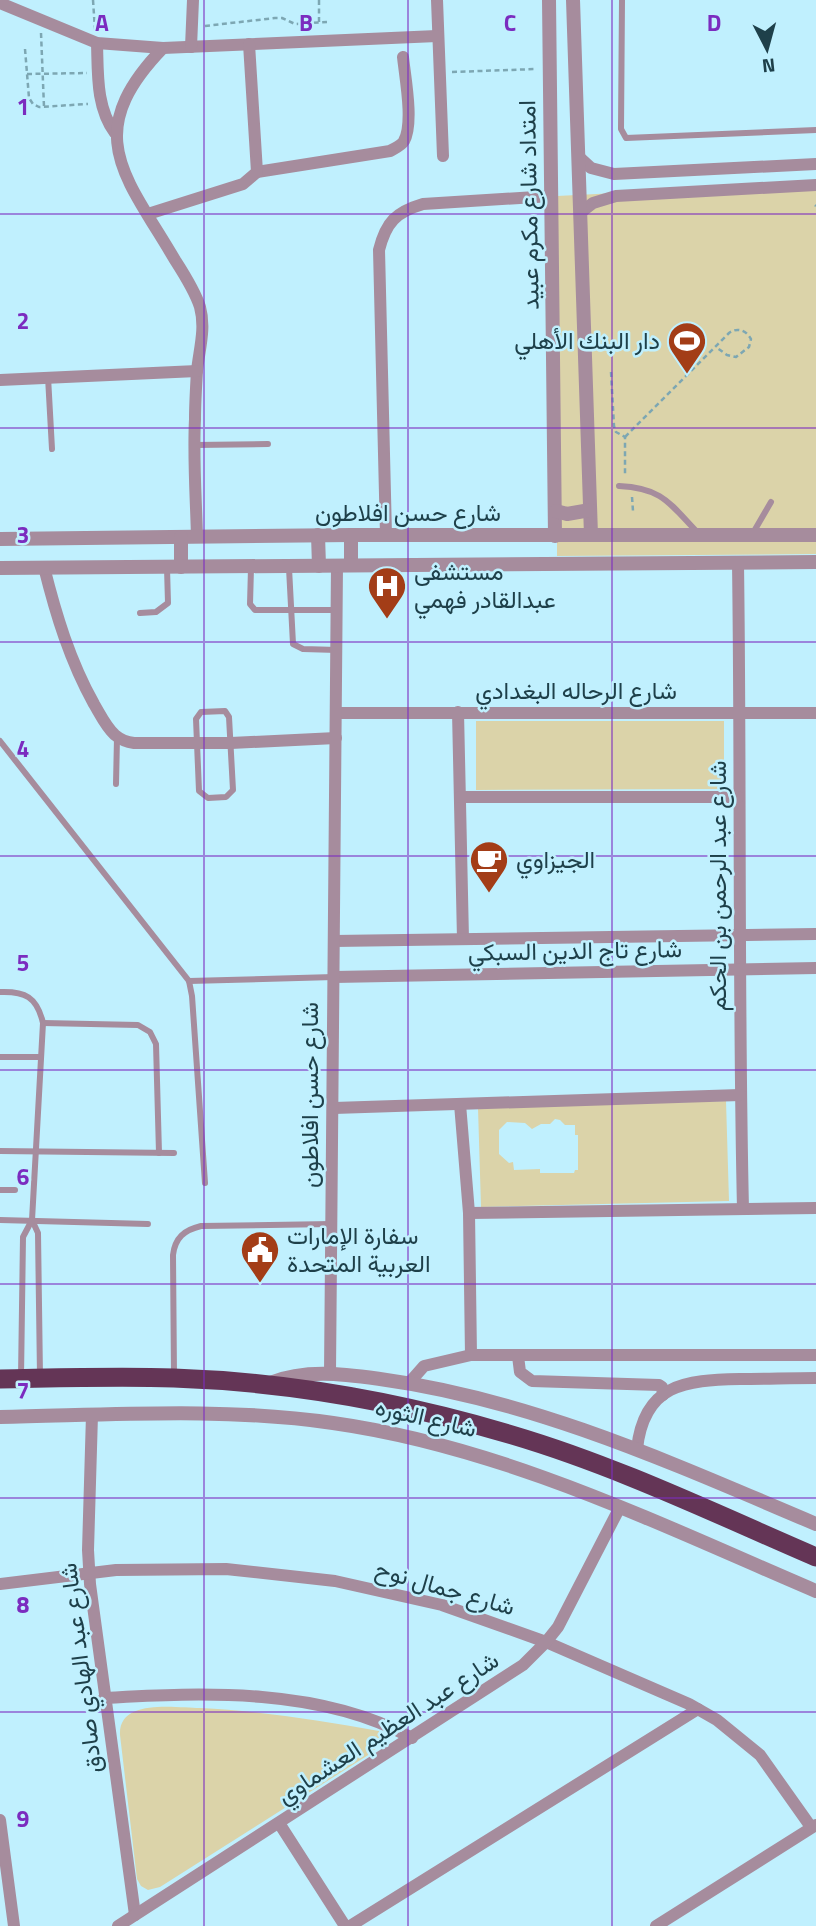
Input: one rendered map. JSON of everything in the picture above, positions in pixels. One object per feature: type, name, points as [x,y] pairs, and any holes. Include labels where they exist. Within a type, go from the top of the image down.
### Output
[{"type":"highway","name":"شارع الثوره","points":[[0,1379],[174,1378],[265,1385],[391,1404],[515,1436],[635,1479],[816,1557]]},
{"type":"street","points":[[191,47],[193,0]]},
{"type":"street","points":[[437,0],[443,156]]},
{"type":"street","name":"امتداد شارع مكرم عبيد","points":[[549,0],[555,536]]},
{"type":"street","name":"امتداد شارع مكرم عبيد","points":[[573,0],[591,535]]},
{"type":"street","points":[[0,3],[97,43],[163,48],[438,36]]},
{"type":"street","points":[[97,43],[102,103],[107,122],[115,133]]},
{"type":"street","points":[[249,44],[257,172]]},
{"type":"street","points":[[163,48],[127,96],[115,133],[120,159],[130,184],[185,275],[200,307],[202,343],[197,371],[195,445],[197,537]]},
{"type":"street","points":[[148,214],[243,184],[257,172],[390,151],[399,146],[404,140],[407,127],[403,57]]},
{"type":"street","points":[[579,157],[591,168],[614,174],[816,164]]},
{"type":"street","points":[[580,213],[593,203],[616,196],[816,185]]},
{"type":"street","points":[[386,535],[379,250],[383,233],[393,219],[407,209],[424,204],[552,196]]},
{"type":"street","points":[[0,380],[197,371]]},
{"type":"street","points":[[556,511],[567,514],[590,510]]},
{"type":"street","name":"شارع حسن افلاطون","points":[[0,539],[816,534]]},
{"type":"street","points":[[318,535],[319,566]]},
{"type":"street","points":[[344,565],[351,535]]},
{"type":"street","points":[[174,567],[181,537]]},
{"type":"street","points":[[0,568],[816,562]]},
{"type":"street","name":"شارع عبد الرحمن بن الحكم","points":[[738,563],[738,934],[743,1209]]},
{"type":"street","name":"شارع حسن افلاطون","points":[[330,1373],[337,610],[344,565]]},
{"type":"street","points":[[44,567],[56,614],[75,665],[103,719],[116,737],[134,743],[231,743],[336,738]]},
{"type":"street","points":[[458,712],[463,939]]},
{"type":"street","name":"شارع الرحاله البغدادي","points":[[336,713],[816,713]]},
{"type":"street","points":[[460,797],[738,797]]},
{"type":"street","name":"شارع تاج الدين السبكي","points":[[334,941],[816,934]]},
{"type":"street","name":"شارع تاج الدين السبكي","points":[[334,978],[816,968]]},
{"type":"street","points":[[334,1108],[740,1095]]},
{"type":"street","points":[[460,1104],[469,1213],[471,1355]]},
{"type":"street","points":[[469,1213],[816,1208]]},
{"type":"street","points":[[410,1383],[424,1366],[471,1355],[816,1355]]},
{"type":"street","points":[[518,1356],[520,1372],[532,1381],[659,1385],[663,1395]]},
{"type":"street","name":"شارع الثوره","points":[[265,1385],[290,1376],[330,1373],[410,1383],[517,1408],[574,1425],[637,1449],[816,1524]]},
{"type":"street","points":[[637,1449],[644,1418],[663,1395],[680,1385],[699,1380],[816,1378]]},
{"type":"street","name":"شارع الثوره","points":[[0,1416],[211,1413],[274,1416],[333,1423],[402,1436],[536,1474],[816,1591]]},
{"type":"street","name":"شارع عبد الهادي صادق","points":[[92,1415],[89,1573],[135,1915]]},
{"type":"street","name":"شارع عبد العظيم العشماوي","points":[[118,1926],[514,1671],[546,1642],[558,1627],[620,1507]]},
{"type":"street","name":"شارع جمال نوح","points":[[0,1584],[89,1573],[199,1568],[308,1577],[415,1598],[481,1617],[546,1642],[698,1709],[726,1726],[760,1755],[814,1826]]},
{"type":"street","points":[[104,1698],[210,1696],[309,1703],[363,1715],[412,1738]]},
{"type":"street","points":[[279,1823],[348,1926],[698,1709]]},
{"type":"street","points":[[0,1819],[15,1926]]},
{"type":"street","points":[[656,1926],[814,1826]]},
{"type":"lane","points":[[622,0],[621,129],[626,138],[816,130]]},
{"type":"lane","points":[[48,377],[52,449]]},
{"type":"lane","points":[[195,445],[268,444]]},
{"type":"lane","points":[[619,486],[648,489],[661,496],[699,535]]},
{"type":"lane","points":[[752,534],[771,502]]},
{"type":"lane","points":[[251,566],[252,607],[258,611],[337,610]]},
{"type":"lane","points":[[289,566],[292,640],[296,646],[303,649],[337,650]]},
{"type":"lane","points":[[140,613],[156,612],[168,603],[174,567]]},
{"type":"lane","points":[[225,711],[229,717],[231,743],[232,792],[226,797],[208,798],[199,791],[196,719],[199,713],[225,711]]},
{"type":"lane","points":[[116,737],[116,784]]},
{"type":"lane","points":[[0,741],[189,982],[205,1183]]},
{"type":"lane","points":[[189,982],[334,978]]},
{"type":"lane","points":[[0,992],[17,991],[27,996],[40,1013],[43,1023],[33,1220],[38,1233],[30,1379]]},
{"type":"lane","points":[[43,1023],[138,1025],[150,1032],[156,1044],[159,1153]]},
{"type":"lane","points":[[0,1057],[41,1057]]},
{"type":"lane","points":[[0,1151],[174,1153]]},
{"type":"lane","points":[[0,1190],[15,1190]]},
{"type":"lane","points":[[0,1220],[148,1224]]},
{"type":"lane","points":[[30,1379],[23,1237],[33,1220]]},
{"type":"lane","points":[[174,1378],[173,1255],[178,1238],[184,1232],[201,1226],[332,1224]]},
{"type":"path","points":[[93,0],[97,43]]},
{"type":"path","points":[[319,0],[319,23]]},
{"type":"path","points":[[192,27],[275,18],[295,24],[327,22]]},
{"type":"path","points":[[41,19],[44,107]]},
{"type":"path","points":[[25,49],[30,101],[36,106],[102,103]]},
{"type":"path","points":[[439,73],[550,68]]},
{"type":"path","points":[[27,74],[98,74]]},
{"type":"path","points":[[625,479],[625,437],[729,333],[742,331],[751,339],[748,347],[736,358],[716,347]]},
{"type":"path","points":[[611,372],[614,426],[616,432],[625,437]]},
{"type":"shaded area","name":"دار البنك الأهلي","points":[[816,183],[816,554],[557,556],[557,196]]},
{"type":"shaded area","points":[[476,721],[724,721],[724,789],[476,790]]},
{"type":"shaded area","points":[[726,1101],[729,1201],[481,1207],[478,1108]],"holes":[[[555,1119],[565,1125],[575,1125],[575,1135],[578,1135],[578,1170],[574,1173],[540,1173],[540,1169],[514,1170],[513,1162],[509,1163],[499,1154],[499,1130],[507,1122],[525,1123],[532,1129],[541,1124],[550,1124]]]},
{"type":"shaded area","points":[[164,1707],[200,1708],[357,1727],[379,1731],[381,1740],[373,1752],[160,1887],[148,1890],[141,1886],[137,1879],[120,1735],[122,1723],[128,1715],[138,1710]]},
{"type":"place","name":"دار البنك الأهلي","points":[[687,375]]},
{"type":"place","name":"مستشفى عبدالقادر فهمي","points":[[387,620]]},
{"type":"place","name":"الجيزاوي","points":[[489,894]]},
{"type":"place","name":"سفارة الإمارات العربية المتحدة","points":[[260,1284]]}]
